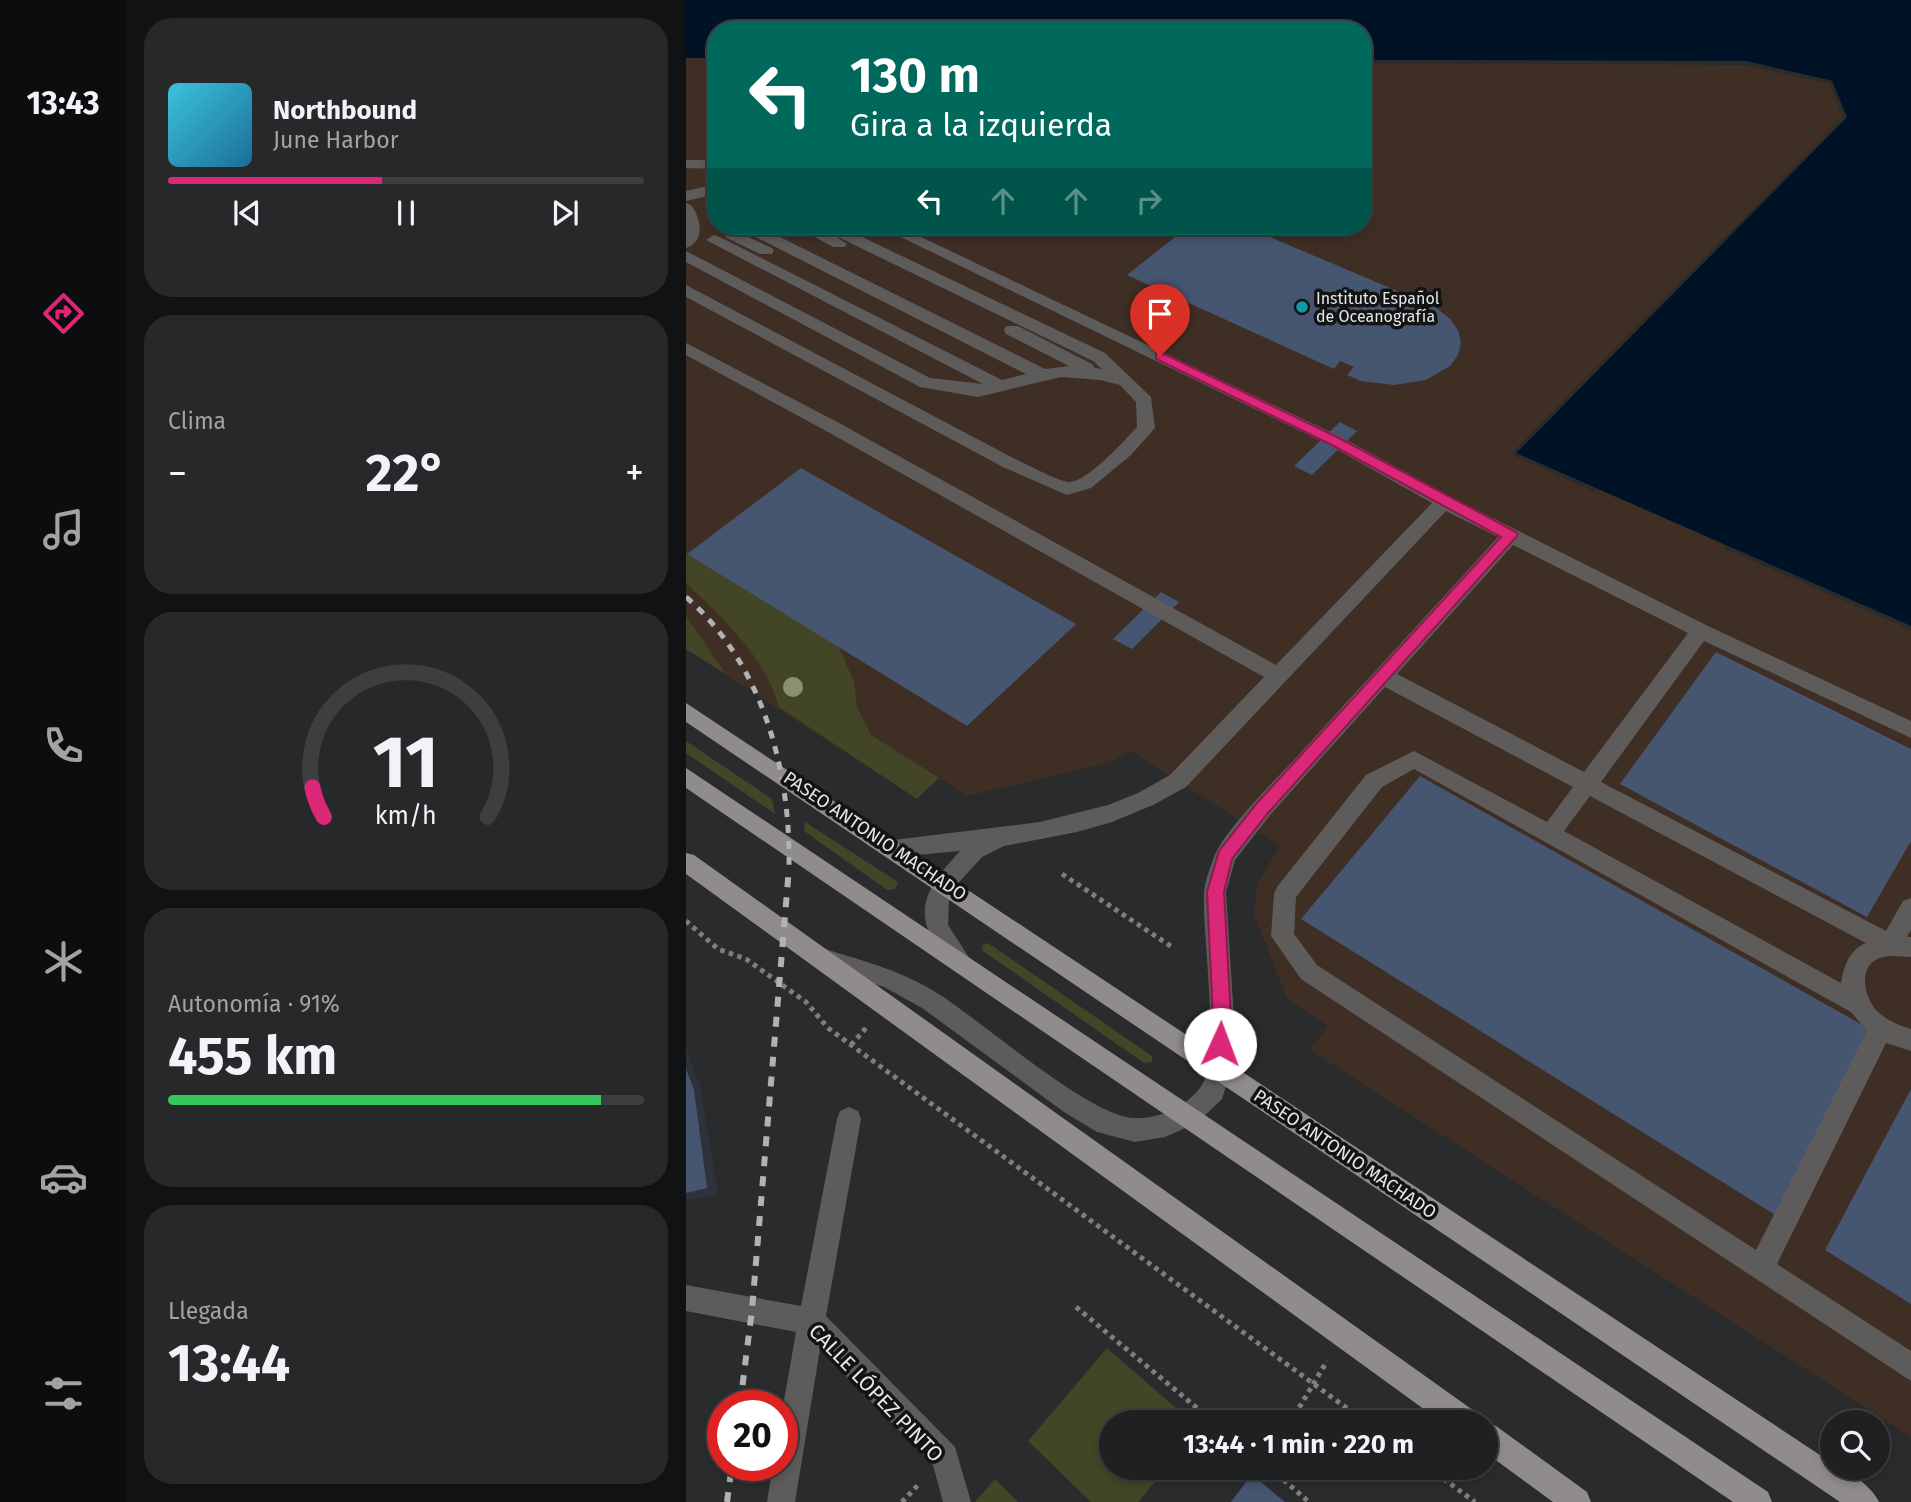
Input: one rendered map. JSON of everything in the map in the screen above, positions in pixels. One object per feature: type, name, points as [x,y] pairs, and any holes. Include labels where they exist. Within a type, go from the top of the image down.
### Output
[{"type":"main road","name":"PASEO ANTONIO MACHADO","points":[[686,710],[1865,1502]]},
{"type":"main road","points":[[686,777],[1758,1502]]},
{"type":"main road","points":[[686,862],[1449,1410]]},
{"type":"main road","points":[[1498,1445],[1577,1502]]},
{"type":"street","points":[[686,164],[707,165]]},
{"type":"street","points":[[686,196],[707,190]]},
{"type":"street","points":[[686,208],[693,219],[694,246]]},
{"type":"street","points":[[694,246],[733,235],[1021,380]]},
{"type":"street","points":[[773,235],[1042,375]]},
{"type":"street","points":[[792,235],[1061,371]]},
{"type":"street","points":[[821,235],[1097,373],[1126,381]]},
{"type":"street","points":[[686,290],[1009,463],[1067,488],[1085,484],[1125,451],[1146,428],[1144,401],[1099,357],[846,235]]},
{"type":"street","points":[[905,235],[1335,441],[1444,502],[1701,631],[1911,730]]},
{"type":"street","points":[[694,246],[1002,387]]},
{"type":"street","points":[[694,246],[926,383],[976,391],[1061,371],[1097,373]]},
{"type":"street","points":[[686,348],[902,466],[1156,611],[1278,675]]},
{"type":"street","points":[[893,848],[1006,836],[1090,821],[1152,798],[1178,781],[1444,502]]},
{"type":"street","points":[[823,958],[890,979],[930,1001],[1073,1104],[1106,1124],[1135,1130],[1165,1125],[1188,1115],[1213,1091],[1219,1070],[1222,1019],[1215,892],[1225,856],[1263,808],[1511,535]]},
{"type":"street","points":[[1550,834],[1701,631]]},
{"type":"street","points":[[1382,676],[1901,946]]},
{"type":"street","points":[[1858,1004],[1414,759],[1374,781],[1285,894],[1282,936],[1309,972],[1911,1367]]},
{"type":"street","points":[[960,962],[936,927],[938,898],[945,883],[974,850],[1006,836]]},
{"type":"street","points":[[1901,946],[1911,908]]},
{"type":"street","points":[[1901,946],[1876,947],[1863,954],[1855,965],[1851,981],[1858,1004],[1865,1015],[1880,1029],[1911,1040]]},
{"type":"street","points":[[1761,1269],[1880,1029]]},
{"type":"street","points":[[781,1502],[849,1119]]},
{"type":"street","name":"CALLE LÓPEZ PINTO","points":[[686,1298],[813,1322],[944,1457],[957,1502]]},
{"type":"path","points":[[1062,874],[1172,947]]},
{"type":"path","points":[[686,921],[718,949],[746,960],[806,1002],[828,1028],[1349,1410]]},
{"type":"path","points":[[1076,1307],[1199,1410]]},
{"type":"path","points":[[1298,1410],[1342,1332]]},
{"type":"path","points":[[1284,1480],[1309,1502]]},
{"type":"path","points":[[1445,1480],[1475,1502]]},
{"type":"shaded area","points":[[686,58],[707,58],[707,235],[1372,235],[1372,60],[1746,61],[1832,81],[1847,117],[1516,453],[1911,626],[1911,1437],[1890,1423],[1890,1410],[1869,1410],[1310,1050],[1328,1026],[1287,998],[1254,915],[1257,884],[1280,846],[1131,751],[1108,763],[967,796],[939,778],[917,799],[686,649]]},
{"type":"shaded area","points":[[686,1048],[700,1085],[718,1195],[686,1200]]},
{"type":"green space","points":[[686,553],[838,645],[854,682],[857,707],[871,735],[939,778],[917,799],[779,707],[764,671],[741,639],[686,583]]},
{"type":"green space","points":[[686,616],[726,674],[686,649]]},
{"type":"green space","points":[[686,741],[772,799],[775,814],[686,753]]},
{"type":"green space","points":[[805,822],[898,882],[895,889],[887,890],[804,831]]},
{"type":"green space","points":[[988,943],[1152,1056],[1152,1062],[1144,1063],[983,951],[982,945]]},
{"type":"green space","points":[[1107,1348],[1178,1410],[1099,1410],[1099,1480],[1157,1480],[1138,1502],[1091,1502],[1028,1441]]},
{"type":"green space","points":[[995,1479],[1018,1502],[975,1502]]},
{"type":"water","points":[[686,0],[1911,0],[1911,626],[1516,453],[1846,118],[1832,81],[1746,61],[1372,60],[1372,21],[707,21],[707,58],[686,58]]},
{"type":"pier","points":[[1372,60],[1746,61],[1832,81],[1847,117],[1516,453],[1597,489],[1595,492],[1515,456],[1513,452],[1843,117],[1830,84],[1745,65],[1372,63]]},
{"type":"pier","points":[[1725,545],[1911,626],[1911,630],[1723,548]]},
{"type":"building","name":"Instituto Español de Oceanografía","points":[[1178,235],[1265,235],[1409,296],[1401,304],[1415,309],[1423,302],[1438,309],[1458,330],[1461,342],[1458,355],[1450,366],[1426,380],[1394,385],[1361,381],[1347,375],[1354,367],[1340,361],[1334,369],[1127,275]]},
{"type":"building","points":[[1340,422],[1357,431],[1312,475],[1294,466]]},
{"type":"building","points":[[801,468],[1076,624],[967,726],[687,554]]},
{"type":"building","points":[[1161,592],[1179,602],[1132,649],[1113,639]]},
{"type":"building","points":[[1716,652],[1911,749],[1911,841],[1867,917],[1620,784]]},
{"type":"building","points":[[1420,776],[1875,1032],[1777,1216],[1301,919]]},
{"type":"building","points":[[686,1069],[694,1090],[707,1188],[686,1193]]},
{"type":"building","points":[[1911,1089],[1911,1304],[1825,1250]]},
{"type":"building","points":[[1248,1480],[1259,1480],[1285,1502],[1231,1502]]},
{"type":"railway","points":[[686,597],[713,624],[735,654],[767,721],[785,795],[789,868]]},
{"type":"railway","points":[[742,1390],[752,1310],[789,868]]},
{"type":"railway","points":[[727,1502],[730,1481]]},
{"type":"place","name":"Instituto Español de Oceanografía","points":[[1302,307]]},
{"type":"route","points":[[1160,356],[1335,441],[1444,502],[1511,535],[1263,808],[1225,856],[1215,892],[1222,1019],[1220,1044]]}]
